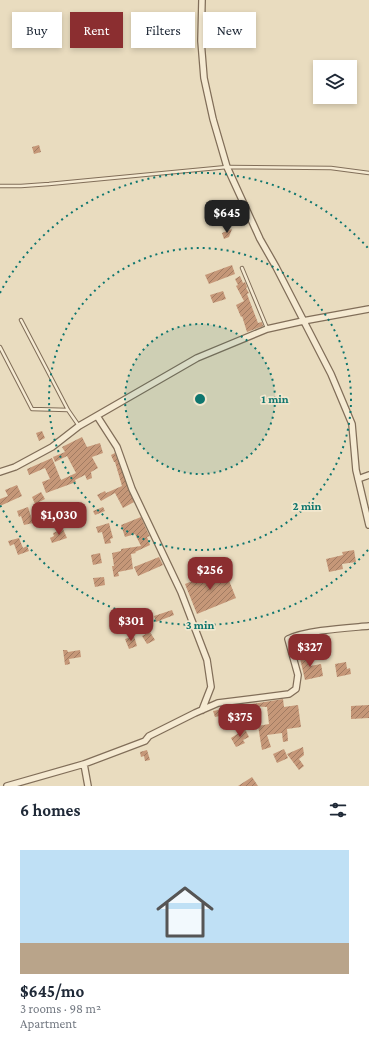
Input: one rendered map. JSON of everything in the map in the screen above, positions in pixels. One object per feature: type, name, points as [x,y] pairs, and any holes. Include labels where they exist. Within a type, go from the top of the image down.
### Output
[{"type":"street","points":[[202,0],[201,41],[204,78],[213,119],[227,167],[260,239],[331,374],[352,424],[356,470],[369,525]]},
{"type":"street","points":[[0,472],[15,467],[52,447],[79,426],[197,358],[267,329],[369,309]]},
{"type":"street","points":[[97,416],[116,447],[132,488],[175,578],[205,654],[211,687],[202,710]]},
{"type":"street","points":[[358,479],[369,475]]},
{"type":"street","points":[[7,786],[84,764],[145,741],[149,736],[218,703],[289,694],[296,689],[298,675],[288,639],[311,632],[369,626]]},
{"type":"street","points":[[84,764],[88,786]]},
{"type":"lane","points":[[0,186],[49,184],[227,167],[331,168],[369,173]]},
{"type":"lane","points":[[242,268],[267,329]]},
{"type":"lane","points":[[21,320],[68,410],[79,426]]},
{"type":"lane","points":[[0,347],[32,409],[68,410]]},
{"type":"building","points":[[39,145],[41,152],[34,154],[32,147]]},
{"type":"building","points":[[222,212],[236,216],[234,222],[221,218]]},
{"type":"building","points":[[232,229],[229,237],[224,239],[222,233]]},
{"type":"building","points":[[232,265],[235,274],[209,284],[205,275]]},
{"type":"building","points":[[240,276],[243,283],[245,282],[247,287],[246,288],[249,293],[247,294],[258,323],[262,322],[263,326],[247,332],[242,316],[241,317],[236,305],[244,301],[236,286],[238,285],[235,279]]},
{"type":"building","points":[[223,291],[226,299],[213,303],[210,295]]},
{"type":"building","points":[[42,431],[45,438],[39,441],[36,433]]},
{"type":"building","points":[[82,437],[87,447],[100,443],[103,453],[92,457],[98,468],[91,472],[92,478],[87,480],[85,475],[75,480],[76,482],[46,493],[42,482],[50,479],[45,468],[29,475],[27,469],[52,458],[61,480],[76,473],[67,456],[55,462],[53,457],[65,452],[62,447]]},
{"type":"building","points":[[115,453],[134,502],[123,508],[115,493],[101,501],[97,495],[122,486],[115,462],[111,455]]},
{"type":"building","points":[[17,485],[22,496],[0,506],[0,499],[8,496],[5,490]]},
{"type":"building","points":[[41,492],[45,499],[35,504],[32,497]]},
{"type":"building","points":[[28,507],[33,523],[24,525],[21,516],[19,517],[17,511]]},
{"type":"building","points":[[103,507],[105,511],[95,515],[93,511]]},
{"type":"building","points":[[141,517],[150,536],[147,537],[150,545],[135,552],[136,553],[131,554],[133,569],[118,572],[119,576],[114,577],[112,553],[121,551],[121,549],[141,546],[135,534],[125,537],[121,525]]},
{"type":"building","points":[[109,523],[113,538],[110,539],[111,543],[105,544],[102,532],[98,533],[96,527]]},
{"type":"building","points":[[63,529],[67,538],[52,543],[50,538],[54,536],[53,533]]},
{"type":"building","points":[[19,538],[23,548],[27,546],[29,551],[18,555],[14,544],[10,546],[8,541]]},
{"type":"building","points":[[354,550],[356,562],[342,564],[343,569],[329,572],[326,559],[343,555],[342,552]]},
{"type":"building","points":[[100,553],[102,563],[93,565],[91,555]]},
{"type":"building","points":[[159,557],[163,565],[138,576],[134,567]]},
{"type":"building","points":[[224,568],[236,598],[197,614],[185,584]]},
{"type":"building","points":[[104,577],[105,585],[95,587],[93,578]]},
{"type":"building","points":[[172,610],[174,615],[156,622],[154,616]]},
{"type":"building","points":[[128,619],[131,627],[122,629],[121,621]]},
{"type":"building","points":[[150,632],[155,640],[147,644],[142,636]]},
{"type":"building","points":[[134,636],[137,646],[129,649],[125,639]]},
{"type":"building","points":[[63,650],[67,650],[68,652],[80,650],[81,657],[69,659],[70,664],[65,665]]},
{"type":"building","points":[[305,652],[310,666],[321,664],[323,676],[305,680],[299,654]]},
{"type":"building","points":[[346,662],[347,669],[350,668],[351,674],[337,677],[335,664]]},
{"type":"building","points":[[283,699],[284,707],[298,705],[301,727],[287,729],[288,741],[283,742],[282,733],[267,735],[271,747],[262,750],[258,726],[269,724],[267,707],[252,706],[252,704]]},
{"type":"building","points":[[247,704],[249,710],[252,709],[254,720],[241,723],[239,712],[215,717],[213,711]]},
{"type":"building","points":[[369,705],[369,718],[351,719],[351,706]]},
{"type":"building","points":[[245,729],[249,737],[243,740],[245,743],[236,747],[231,738]]},
{"type":"building","points":[[303,747],[304,755],[299,759],[304,766],[299,770],[287,754]]},
{"type":"building","points":[[284,749],[288,758],[277,763],[273,754]]},
{"type":"building","points":[[147,750],[150,760],[145,761],[144,756],[141,757],[140,752]]},
{"type":"building","points":[[252,777],[258,786],[238,786]]}]
